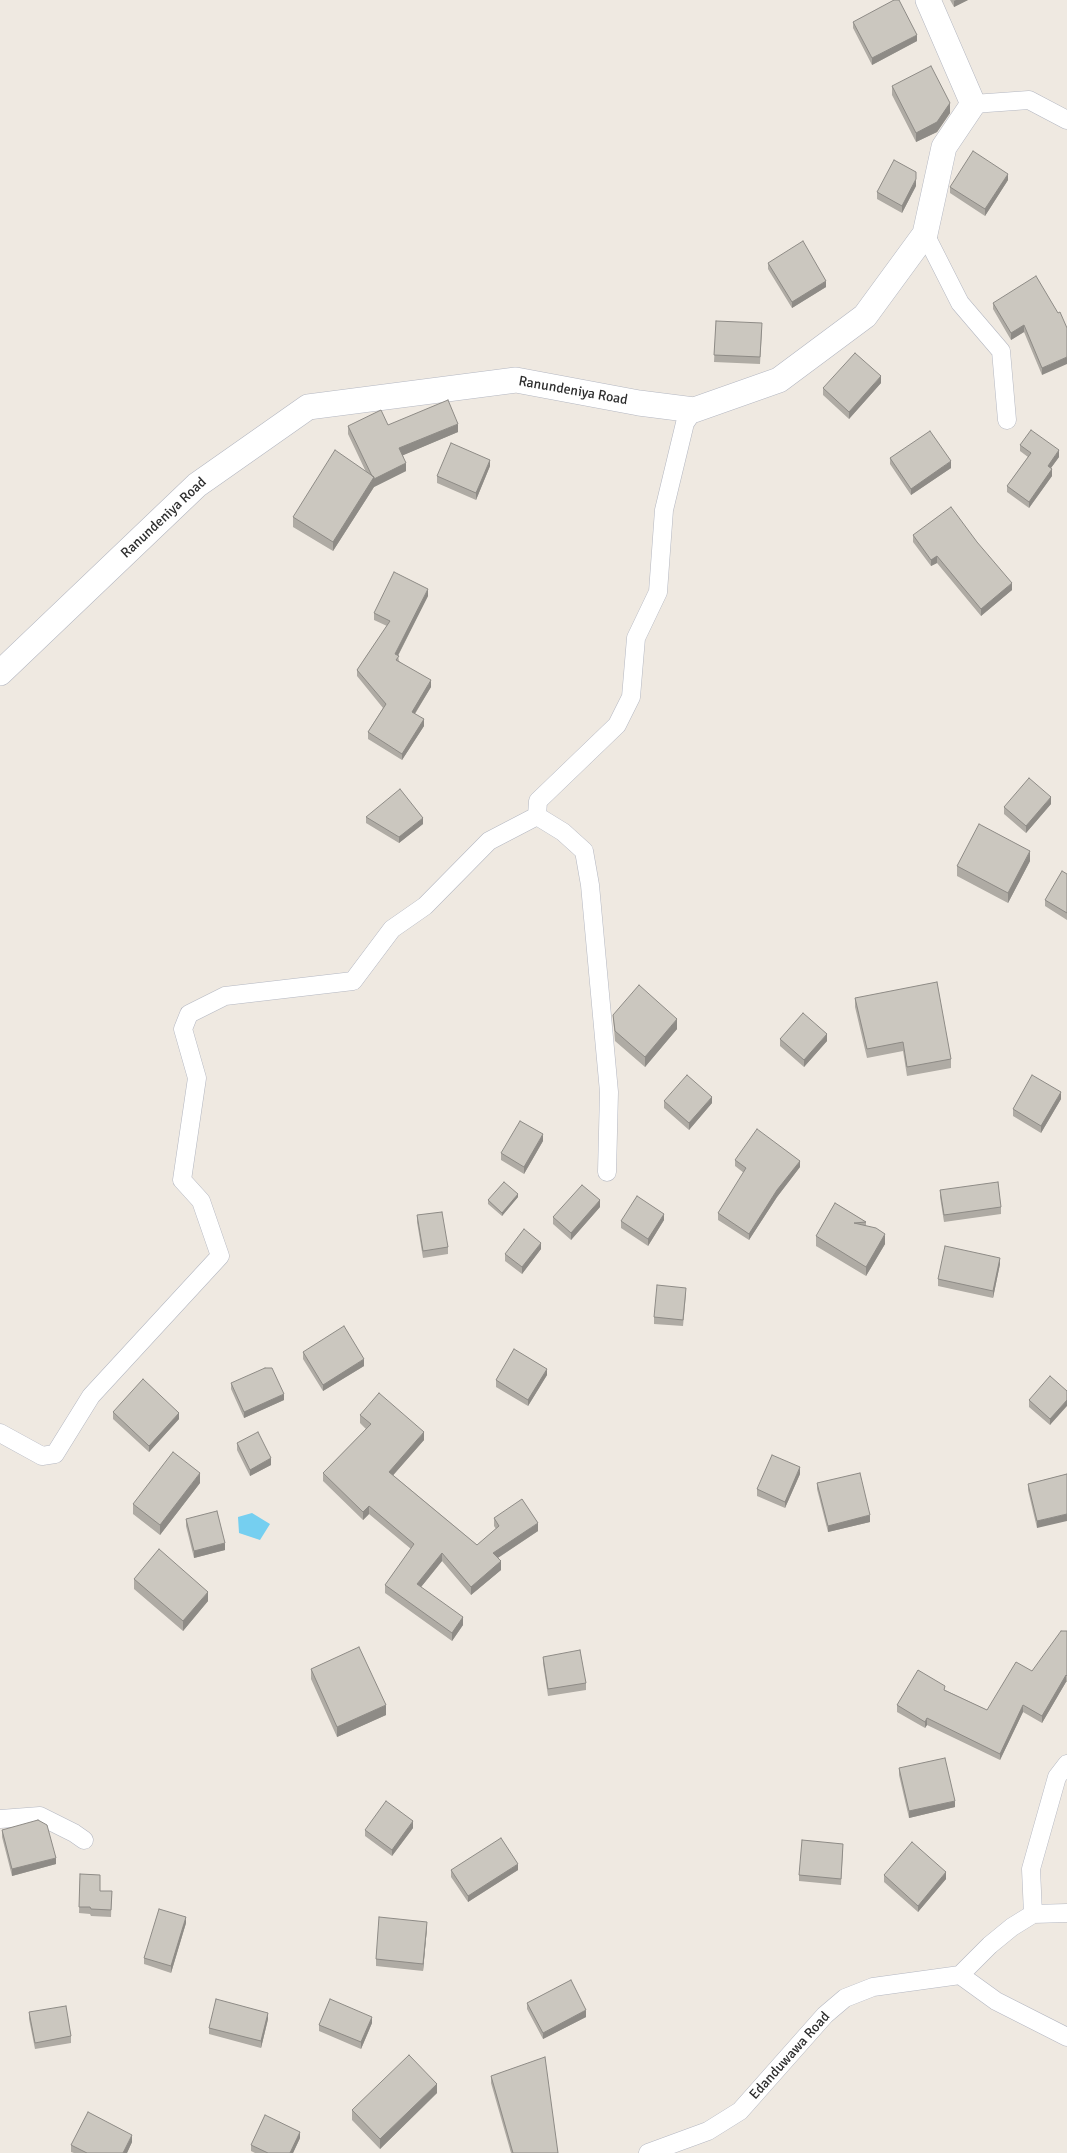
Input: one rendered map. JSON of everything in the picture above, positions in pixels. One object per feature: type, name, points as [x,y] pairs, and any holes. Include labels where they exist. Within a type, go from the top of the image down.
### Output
[{"type":"main road","points":[[928,0],[973,104]]},
{"type":"main road","name":"Ranundeniya Road","points":[[0,673],[197,485],[308,407],[516,380],[639,403],[694,410],[780,380],[865,316],[925,234],[944,147],[973,104]]},
{"type":"street","points":[[973,104],[1029,100],[1067,120]]},
{"type":"street","points":[[925,234],[960,303],[1001,351],[1007,420]]},
{"type":"street","points":[[536,816],[538,801],[618,726],[631,697],[636,638],[658,592],[664,510],[685,422],[694,410]]},
{"type":"street","points":[[536,816],[563,832],[584,851],[590,884],[608,1092],[607,1172]]},
{"type":"street","points":[[0,1433],[42,1456],[56,1454],[90,1396],[220,1256],[201,1201],[182,1180],[197,1078],[183,1029],[189,1014],[225,996],[353,981],[392,929],[425,906],[489,841],[536,816]]},
{"type":"street","points":[[1033,1914],[1031,1869],[1056,1778],[1067,1764]]},
{"type":"street","points":[[0,1819],[40,1816],[84,1840]]},
{"type":"street","points":[[1067,1913],[1033,1914],[997,1939],[960,1975],[996,2001],[1067,2037]]},
{"type":"street","name":"Edanduwawa Road","points":[[648,2153],[708,2131],[740,2111],[825,2015],[845,1998],[873,1987],[960,1975]]},
{"type":"water","points":[[252,1513],[270,1524],[260,1540],[239,1533],[238,1517]]},
{"type":"building","points":[[894,0],[899,0],[917,35],[872,58],[853,22]]},
{"type":"building","points":[[931,66],[950,103],[937,122],[916,133],[892,86]]},
{"type":"building","points":[[973,151],[1008,174],[985,209],[950,187]]},
{"type":"building","points":[[894,160],[916,172],[916,179],[902,206],[877,192]]},
{"type":"building","points":[[803,241],[826,281],[792,302],[768,263]]},
{"type":"building","points":[[1036,276],[1058,313],[1060,312],[1067,328],[1067,357],[1042,368],[1024,325],[1011,333],[993,303]]},
{"type":"building","points":[[716,321],[762,323],[760,357],[714,355]]},
{"type":"building","points":[[855,353],[881,376],[849,412],[823,388]]},
{"type":"building","points":[[448,400],[458,424],[399,448],[406,463],[374,479],[348,426],[381,410],[388,425]]},
{"type":"building","points":[[1031,430],[1059,450],[1048,466],[1052,469],[1029,502],[1007,486],[1031,453],[1020,445]]},
{"type":"building","points":[[930,431],[951,461],[911,489],[890,458]]},
{"type":"building","points":[[451,443],[490,460],[476,493],[437,476]]},
{"type":"building","points":[[335,450],[374,477],[333,542],[293,517]]},
{"type":"building","points":[[951,507],[977,542],[1012,583],[981,609],[937,556],[931,560],[913,535]]},
{"type":"building","points":[[394,572],[428,589],[395,654],[399,656],[396,660],[431,680],[412,712],[424,719],[402,754],[368,732],[386,704],[357,670],[390,621],[374,613]]},
{"type":"building","points":[[1029,778],[1051,797],[1026,826],[1004,807]]},
{"type":"building","points":[[400,789],[423,818],[399,837],[366,817]]},
{"type":"building","points":[[979,824],[1030,851],[1008,893],[957,866]]},
{"type":"building","points":[[1062,871],[1067,874],[1067,913],[1045,900]]},
{"type":"building","points":[[937,982],[951,1059],[907,1067],[903,1042],[867,1049],[855,998]]},
{"type":"building","points":[[639,985],[677,1019],[645,1057],[615,1031],[613,1015]]},
{"type":"building","points":[[803,1013],[827,1034],[804,1060],[780,1039]]},
{"type":"building","points":[[687,1075],[712,1097],[689,1123],[664,1101]]},
{"type":"building","points":[[1032,1075],[1061,1092],[1041,1126],[1013,1109]]},
{"type":"building","points":[[520,1121],[543,1134],[524,1167],[501,1153]]},
{"type":"building","points":[[757,1129],[800,1161],[777,1190],[749,1234],[718,1213],[746,1168],[735,1160]]},
{"type":"building","points":[[504,1182],[518,1194],[502,1213],[488,1200]]},
{"type":"building","points":[[998,1182],[1001,1207],[944,1215],[940,1190]]},
{"type":"building","points":[[582,1185],[600,1200],[571,1233],[553,1217]]},
{"type":"building","points":[[637,1196],[664,1214],[648,1239],[621,1221]]},
{"type":"building","points":[[835,1203],[866,1222],[854,1223],[876,1228],[885,1234],[866,1267],[816,1236]]},
{"type":"building","points":[[442,1212],[448,1247],[423,1251],[417,1215]]},
{"type":"building","points":[[524,1229],[541,1243],[522,1267],[505,1254]]},
{"type":"building","points":[[945,1246],[1000,1258],[993,1291],[938,1279]]},
{"type":"building","points":[[657,1285],[686,1288],[683,1320],[654,1317]]},
{"type":"building","points":[[344,1326],[364,1359],[323,1385],[303,1352]]},
{"type":"building","points":[[514,1349],[547,1369],[528,1400],[496,1380]]},
{"type":"building","points":[[265,1368],[272,1368],[284,1394],[244,1412],[231,1383]]},
{"type":"building","points":[[1050,1376],[1067,1391],[1067,1400],[1050,1419],[1029,1400]]},
{"type":"building","points":[[143,1379],[179,1413],[149,1446],[113,1412]]},
{"type":"building","points":[[379,1393],[424,1432],[389,1472],[477,1545],[499,1526],[494,1518],[522,1499],[538,1523],[493,1553],[501,1561],[471,1587],[442,1553],[417,1584],[463,1617],[452,1633],[385,1585],[414,1544],[369,1506],[363,1512],[323,1473],[371,1424],[360,1415]]},
{"type":"building","points":[[258,1432],[271,1458],[250,1470],[237,1443]]},
{"type":"building","points":[[173,1452],[200,1473],[160,1525],[133,1504]]},
{"type":"building","points":[[772,1455],[800,1467],[785,1502],[757,1489]]},
{"type":"building","points":[[860,1473],[870,1515],[828,1526],[817,1483]]},
{"type":"building","points":[[1067,1474],[1067,1514],[1037,1521],[1028,1484]]},
{"type":"building","points":[[217,1511],[225,1543],[194,1551],[186,1519]]},
{"type":"building","points":[[159,1549],[208,1592],[183,1621],[134,1579]]},
{"type":"building","points":[[1061,1631],[1067,1631],[1067,1676],[1042,1716],[1023,1705],[1000,1754],[927,1718],[925,1722],[897,1705],[918,1670],[945,1686],[944,1690],[987,1710],[1016,1662],[1032,1671]]},
{"type":"building","points":[[359,1647],[386,1705],[337,1727],[311,1669]]},
{"type":"building","points":[[580,1650],[586,1683],[548,1689],[543,1657]]},
{"type":"building","points":[[945,1758],[955,1801],[909,1811],[899,1768]]},
{"type":"building","points":[[386,1801],[413,1821],[392,1850],[365,1830]]},
{"type":"building","points":[[38,1820],[47,1825],[56,1858],[12,1869],[2,1830]]},
{"type":"building","points":[[501,1838],[518,1864],[468,1896],[451,1870]]},
{"type":"building","points":[[802,1840],[843,1844],[841,1879],[799,1875]]},
{"type":"building","points":[[912,1842],[946,1872],[918,1906],[884,1875]]},
{"type":"building","points":[[80,1874],[100,1875],[100,1891],[112,1891],[111,1910],[79,1907]]},
{"type":"building","points":[[159,1909],[186,1917],[171,1966],[144,1958]]},
{"type":"building","points":[[379,1917],[427,1922],[423,1964],[376,1959]]},
{"type":"building","points":[[571,1980],[586,2010],[543,2033],[527,2003]]},
{"type":"building","points":[[216,1999],[268,2013],[261,2041],[209,2028]]},
{"type":"building","points":[[330,1999],[372,2017],[361,2042],[319,2025]]},
{"type":"building","points":[[66,2006],[71,2036],[35,2043],[29,2012]]},
{"type":"building","points":[[409,2055],[437,2084],[380,2139],[352,2110]]},
{"type":"building","points":[[545,2057],[558,2153],[513,2153],[491,2076]]},
{"type":"building","points":[[88,2112],[132,2135],[123,2153],[87,2153],[71,2145]]},
{"type":"building","points":[[265,2115],[300,2132],[290,2153],[268,2153],[251,2145]]}]
